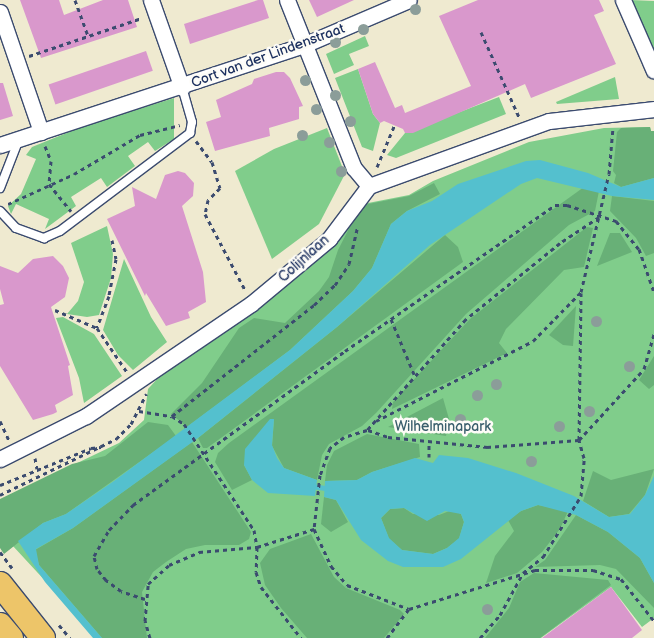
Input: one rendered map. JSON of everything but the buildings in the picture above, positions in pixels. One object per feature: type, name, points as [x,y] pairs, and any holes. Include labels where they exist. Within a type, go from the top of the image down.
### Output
[{"type":"main road","points":[[0,584],[43,638]]},
{"type":"main road","points":[[0,624],[10,638]]},
{"type":"street","points":[[288,0],[304,45],[354,168],[369,186],[549,120],[654,109]]},
{"type":"street","name":"Cort van der Lindenstraat","points":[[0,145],[182,88],[304,45],[409,0]]},
{"type":"street","points":[[623,0],[654,71]]},
{"type":"street","points":[[153,7],[182,88]]},
{"type":"street","points":[[0,12],[41,132]]},
{"type":"street","name":"Colijnlaan","points":[[0,459],[86,416],[251,304],[329,238],[369,186]]},
{"type":"lane","name":"Cort van der Lindenstraat","points":[[182,88],[192,122],[190,133]]},
{"type":"lane","points":[[0,212],[16,228],[44,238],[60,231],[190,133]]},
{"type":"lane","points":[[0,188],[20,138]]},
{"type":"path","points":[[75,0],[88,36]]},
{"type":"path","points":[[16,60],[88,36],[153,7]]},
{"type":"path","points":[[481,32],[524,129]]},
{"type":"path","points":[[480,638],[500,615],[524,574],[543,557],[571,515],[581,496],[584,458],[579,440],[581,292],[609,174],[614,114]]},
{"type":"path","points":[[0,207],[74,174],[140,135],[192,122]]},
{"type":"path","points":[[369,186],[395,124]]},
{"type":"path","points":[[41,132],[51,161],[49,184],[78,218]]},
{"type":"path","points":[[190,133],[212,162],[220,188],[208,200],[205,214],[211,230],[225,248],[251,304]]},
{"type":"path","points":[[145,599],[121,591],[106,580],[97,569],[94,556],[98,544],[133,505],[391,319],[555,205],[567,205],[616,221],[639,249],[654,292]]},
{"type":"path","points":[[409,610],[347,585],[331,566],[314,529],[319,500],[320,475],[330,448],[344,437],[368,430],[414,374],[472,313],[560,243],[599,217]]},
{"type":"path","points":[[172,416],[314,305],[335,285],[349,264],[358,224]]},
{"type":"path","points":[[97,328],[109,296],[116,259],[112,240]]},
{"type":"path","points":[[376,421],[533,342],[581,292]]},
{"type":"path","points":[[55,310],[97,328],[134,384]]},
{"type":"path","points":[[391,319],[414,374]]},
{"type":"path","points":[[368,430],[388,437],[429,442],[522,447],[579,440],[644,369],[654,333]]},
{"type":"path","points":[[0,495],[104,447],[131,424],[139,411],[172,416],[184,424],[254,530],[257,547],[256,572],[262,587],[301,638]]},
{"type":"path","points":[[429,442],[429,456]]},
{"type":"path","points":[[0,485],[91,448],[104,447]]},
{"type":"path","points":[[150,638],[145,621],[145,599],[148,584],[158,573],[187,556],[226,548],[257,547],[314,529]]},
{"type":"path","points":[[387,638],[409,610],[524,574],[546,569],[593,570],[621,579],[654,621]]},
{"type":"green space","points":[[630,0],[654,1],[654,53]]},
{"type":"green space","points":[[365,36],[369,46],[349,54],[354,65],[334,74],[326,54]]},
{"type":"green space","points":[[358,69],[373,114],[380,123],[373,151],[362,147],[335,78]]},
{"type":"green space","points":[[615,77],[619,99],[557,104],[556,102]]},
{"type":"green space","points":[[499,97],[506,114],[396,158],[387,155],[405,133]]},
{"type":"green space","points":[[174,98],[174,139],[155,151],[148,142],[128,156],[135,166],[107,187],[101,178],[71,197],[76,206],[45,229],[49,219],[16,204],[11,214],[8,206],[21,194],[36,159],[26,155],[32,147],[84,126]]},
{"type":"green space","name":"Wilhelminapark","points":[[650,127],[651,131],[654,131],[654,618],[642,627],[611,587],[541,638],[98,638],[0,532],[0,500],[119,443],[144,420],[148,389],[159,377],[358,209],[368,203],[409,195],[433,181],[529,142],[604,128]]},
{"type":"green space","points":[[650,127],[651,131],[654,131],[654,178],[621,187],[614,183],[616,175],[613,171],[617,132],[621,128]]},
{"type":"green space","points":[[327,128],[345,174],[319,224],[272,259],[235,171],[274,149]]},
{"type":"green space","points":[[434,183],[440,194],[407,211],[391,224],[372,268],[353,291],[290,350],[187,427],[171,414],[202,383],[239,328],[254,318],[285,323],[319,291],[329,277],[338,250],[359,209],[368,204],[409,196]]},
{"type":"green space","points":[[584,187],[599,191],[595,211],[569,225],[466,314],[362,426],[329,444],[322,455],[317,480],[284,468],[272,446],[274,419],[244,465],[252,480],[232,490],[215,462],[218,453],[229,443]]},
{"type":"green space","points":[[612,196],[654,201],[654,253],[646,256],[636,238],[610,211]]},
{"type":"green space","points":[[107,226],[113,254],[111,278],[99,315],[87,317],[67,314],[78,301],[84,282],[71,243]]},
{"type":"green space","points":[[587,227],[593,228],[584,267],[564,270],[506,329],[499,343],[507,353],[392,409],[393,402],[470,319]]},
{"type":"green space","points":[[610,233],[620,233],[632,252],[597,266]]},
{"type":"green space","points":[[445,235],[458,247],[463,262],[207,448],[203,448],[198,438],[337,327]]},
{"type":"green space","points":[[124,259],[151,317],[167,342],[133,370],[118,355],[103,330]]},
{"type":"green space","points":[[576,306],[573,346],[563,345],[549,335]]},
{"type":"green space","points":[[63,317],[94,334],[122,376],[84,403],[79,378],[56,318]]},
{"type":"green space","points":[[654,356],[654,385],[649,389],[639,380]]},
{"type":"green space","points":[[443,398],[449,419],[446,436],[388,427]]},
{"type":"green space","points":[[148,422],[168,425],[176,436],[66,514],[43,523],[4,554],[0,548],[0,499],[72,464],[105,456]]},
{"type":"green space","points":[[367,434],[419,444],[420,457],[372,472],[357,480],[325,481],[327,465],[334,451]]},
{"type":"green space","points":[[192,442],[251,532],[249,539],[239,545],[205,545],[186,549],[166,562],[153,572],[142,592],[147,638],[102,638],[39,565],[35,550],[73,528]]},
{"type":"green space","points":[[654,469],[645,495],[629,514],[609,517],[583,501],[593,471],[611,480]]},
{"type":"green space","points":[[324,497],[336,500],[348,522],[331,532],[321,524]]},
{"type":"green space","points":[[538,505],[568,511],[560,529],[542,552],[517,573],[486,583],[495,556],[514,531],[508,520],[521,511]]},
{"type":"green space","points":[[404,508],[413,514],[439,515],[452,510],[461,514],[464,522],[459,539],[447,548],[433,554],[402,550],[389,539],[381,518],[390,509]]},
{"type":"green space","points":[[576,515],[608,532],[640,558],[654,583],[654,608],[616,569],[600,565],[535,567],[545,560]]},
{"type":"green space","points":[[311,534],[334,577],[346,588],[400,610],[404,614],[384,638],[307,638],[281,608],[265,585],[260,563],[270,549]]},
{"type":"green space","points":[[534,573],[608,580],[611,585],[540,638],[485,638],[509,608],[520,582]]},
{"type":"water","points":[[540,160],[588,173],[621,187],[654,178],[654,200],[612,196],[537,178],[521,184],[430,245],[337,327],[198,438],[73,528],[36,549],[39,565],[102,638],[93,638],[45,582],[18,541],[43,523],[66,514],[114,481],[290,350],[353,291],[372,268],[391,224],[407,211],[432,201],[458,184],[526,161]]},
{"type":"water","points":[[270,419],[274,419],[272,445],[277,458],[284,468],[317,480],[315,496],[268,493],[252,480],[244,465],[245,449]]},
{"type":"water","points":[[439,455],[468,458],[516,473],[574,496],[609,517],[630,514],[645,495],[654,476],[654,583],[640,558],[608,532],[576,515],[538,505],[521,511],[461,559],[443,567],[403,567],[388,561],[361,540],[336,500],[324,497],[325,481],[357,480],[372,472],[415,458],[433,463]],"holes":[[[404,508],[427,521],[445,511],[461,514],[464,522],[459,538],[447,548],[433,554],[402,550],[389,538],[381,518],[390,509]]]},
{"type":"waterway","points":[[312,486],[330,489]]}]
